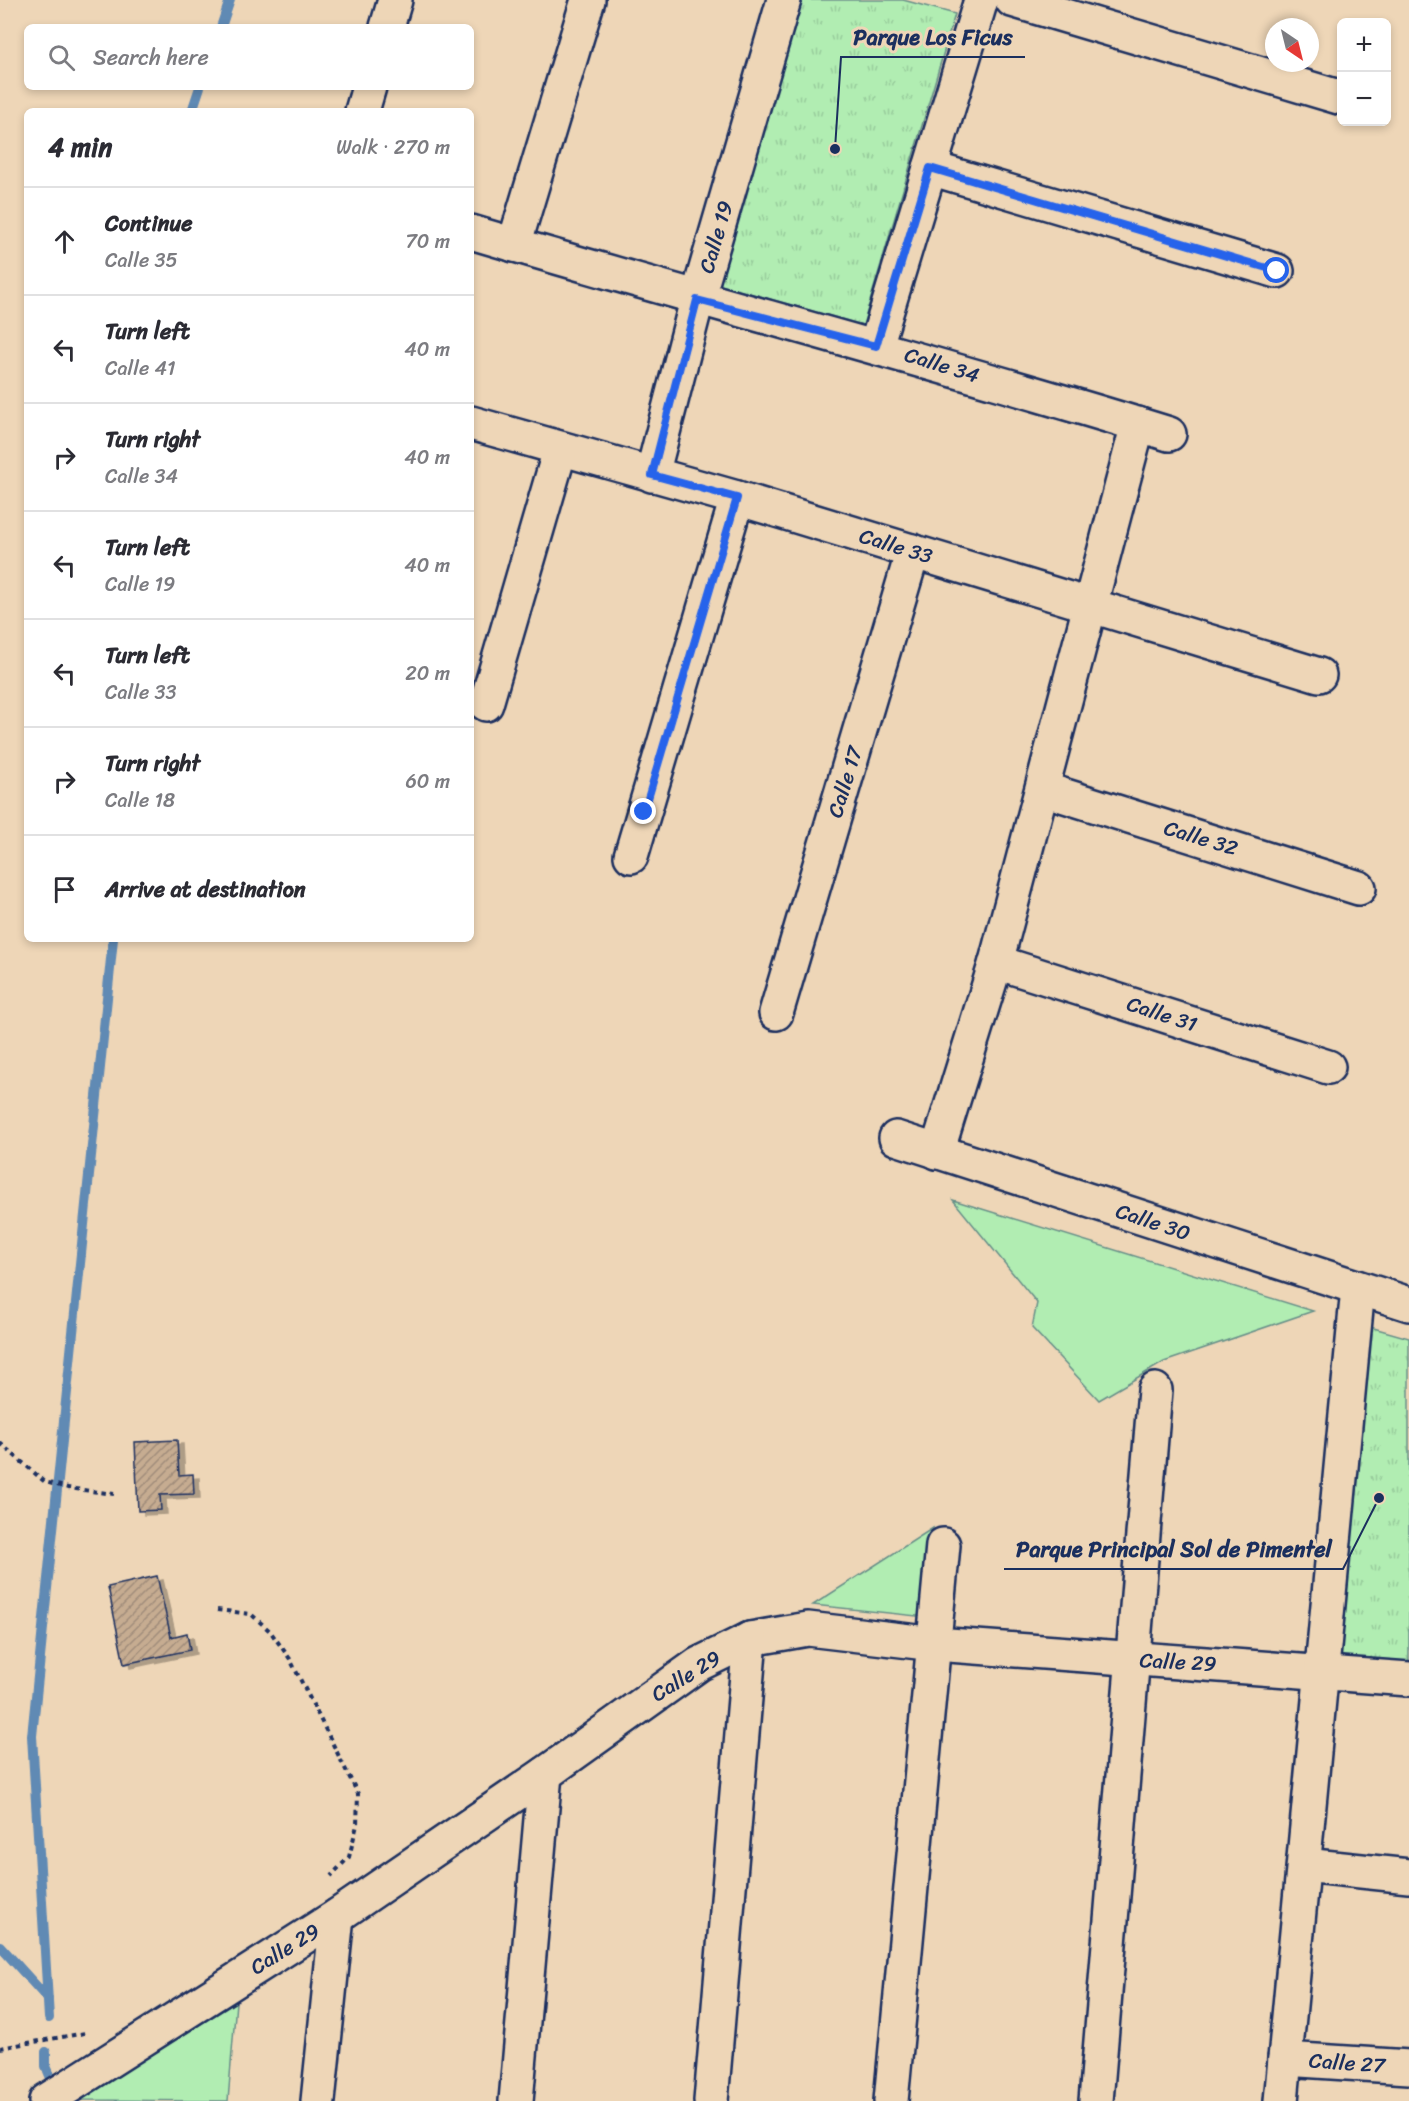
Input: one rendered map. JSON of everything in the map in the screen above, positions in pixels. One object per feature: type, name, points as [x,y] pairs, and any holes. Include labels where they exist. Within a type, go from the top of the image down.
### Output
[{"type":"street","points":[[388,24],[395,0]]},
{"type":"street","points":[[514,245],[588,0]]},
{"type":"street","name":"Calle 19","points":[[652,475],[697,300],[784,0]]},
{"type":"street","points":[[876,346],[981,0]]},
{"type":"street","points":[[1012,0],[1337,89]]},
{"type":"street","points":[[363,108],[368,90]]},
{"type":"street","points":[[930,168],[1277,271]]},
{"type":"street","name":"Calle 34","points":[[474,233],[697,300],[876,346],[1169,434]]},
{"type":"street","name":"Calle 33","points":[[474,424],[737,498],[1319,675]]},
{"type":"street","points":[[938,1152],[996,962],[1043,789],[1088,606],[1138,424]]},
{"type":"street","points":[[486,704],[560,450]]},
{"type":"street","points":[[631,856],[737,498]]},
{"type":"street","name":"Calle 17","points":[[776,1014],[913,551]]},
{"type":"street","name":"Calle 32","points":[[1043,789],[1359,888]]},
{"type":"street","name":"Calle 31","points":[[996,962],[1328,1067]]},
{"type":"street","name":"Calle 30","points":[[896,1138],[1409,1305]]},
{"type":"street","points":[[1281,2101],[1358,1288]]},
{"type":"street","points":[[1096,2101],[1155,1390]]},
{"type":"street","points":[[891,2101],[943,1545]]},
{"type":"street","name":"Calle 29","points":[[46,2101],[337,1916],[545,1774],[699,1664],[750,1639],[808,1629],[935,1644],[1409,1679]]},
{"type":"street","points":[[711,2101],[750,1639]]},
{"type":"street","points":[[516,2101],[545,1774]]},
{"type":"street","points":[[1304,1865],[1409,1876]]},
{"type":"street","points":[[318,2101],[337,1916]]},
{"type":"street","name":"Calle 27","points":[[1285,2059],[1409,2067]]},
{"type":"path","points":[[0,1443],[45,1482],[68,1488],[114,1494]]},
{"type":"path","points":[[217,1610],[251,1614],[270,1631],[290,1659],[358,1794],[357,1825],[349,1857],[322,1881]]},
{"type":"path","points":[[0,2048],[93,2030]]},
{"type":"green space","points":[[799,0],[903,0],[955,14],[863,325],[717,284]]},
{"type":"green space","points":[[953,1200],[1313,1311],[1164,1362],[1099,1400],[1032,1328],[1037,1303]]},
{"type":"green space","points":[[1363,1325],[1409,1338],[1409,1666],[1336,1659]]},
{"type":"green space","points":[[933,1528],[926,1617],[813,1605]]},
{"type":"green space","points":[[236,2002],[228,2101],[79,2100]]},
{"type":"building","points":[[177,1440],[179,1475],[193,1474],[194,1494],[160,1495],[161,1510],[138,1511],[135,1442]]},
{"type":"building","points":[[157,1576],[171,1637],[187,1633],[190,1650],[124,1664],[108,1587]]},
{"type":"waterway","points":[[222,24],[230,0]]},
{"type":"waterway","points":[[193,108],[199,90]]},
{"type":"waterway","points":[[49,2018],[32,1736],[113,942]]},
{"type":"waterway","points":[[0,1946],[48,1999]]},
{"type":"waterway","points":[[46,2052],[46,2066],[56,2090]]},
{"type":"place","name":"Parque Los Ficus","points":[[835,149]]},
{"type":"place","name":"Parque Principal Sol de Pimentel","points":[[1379,1498]]},
{"type":"route","points":[[644,812],[737,498],[652,475],[697,300],[876,346],[930,168],[1277,271]]}]
